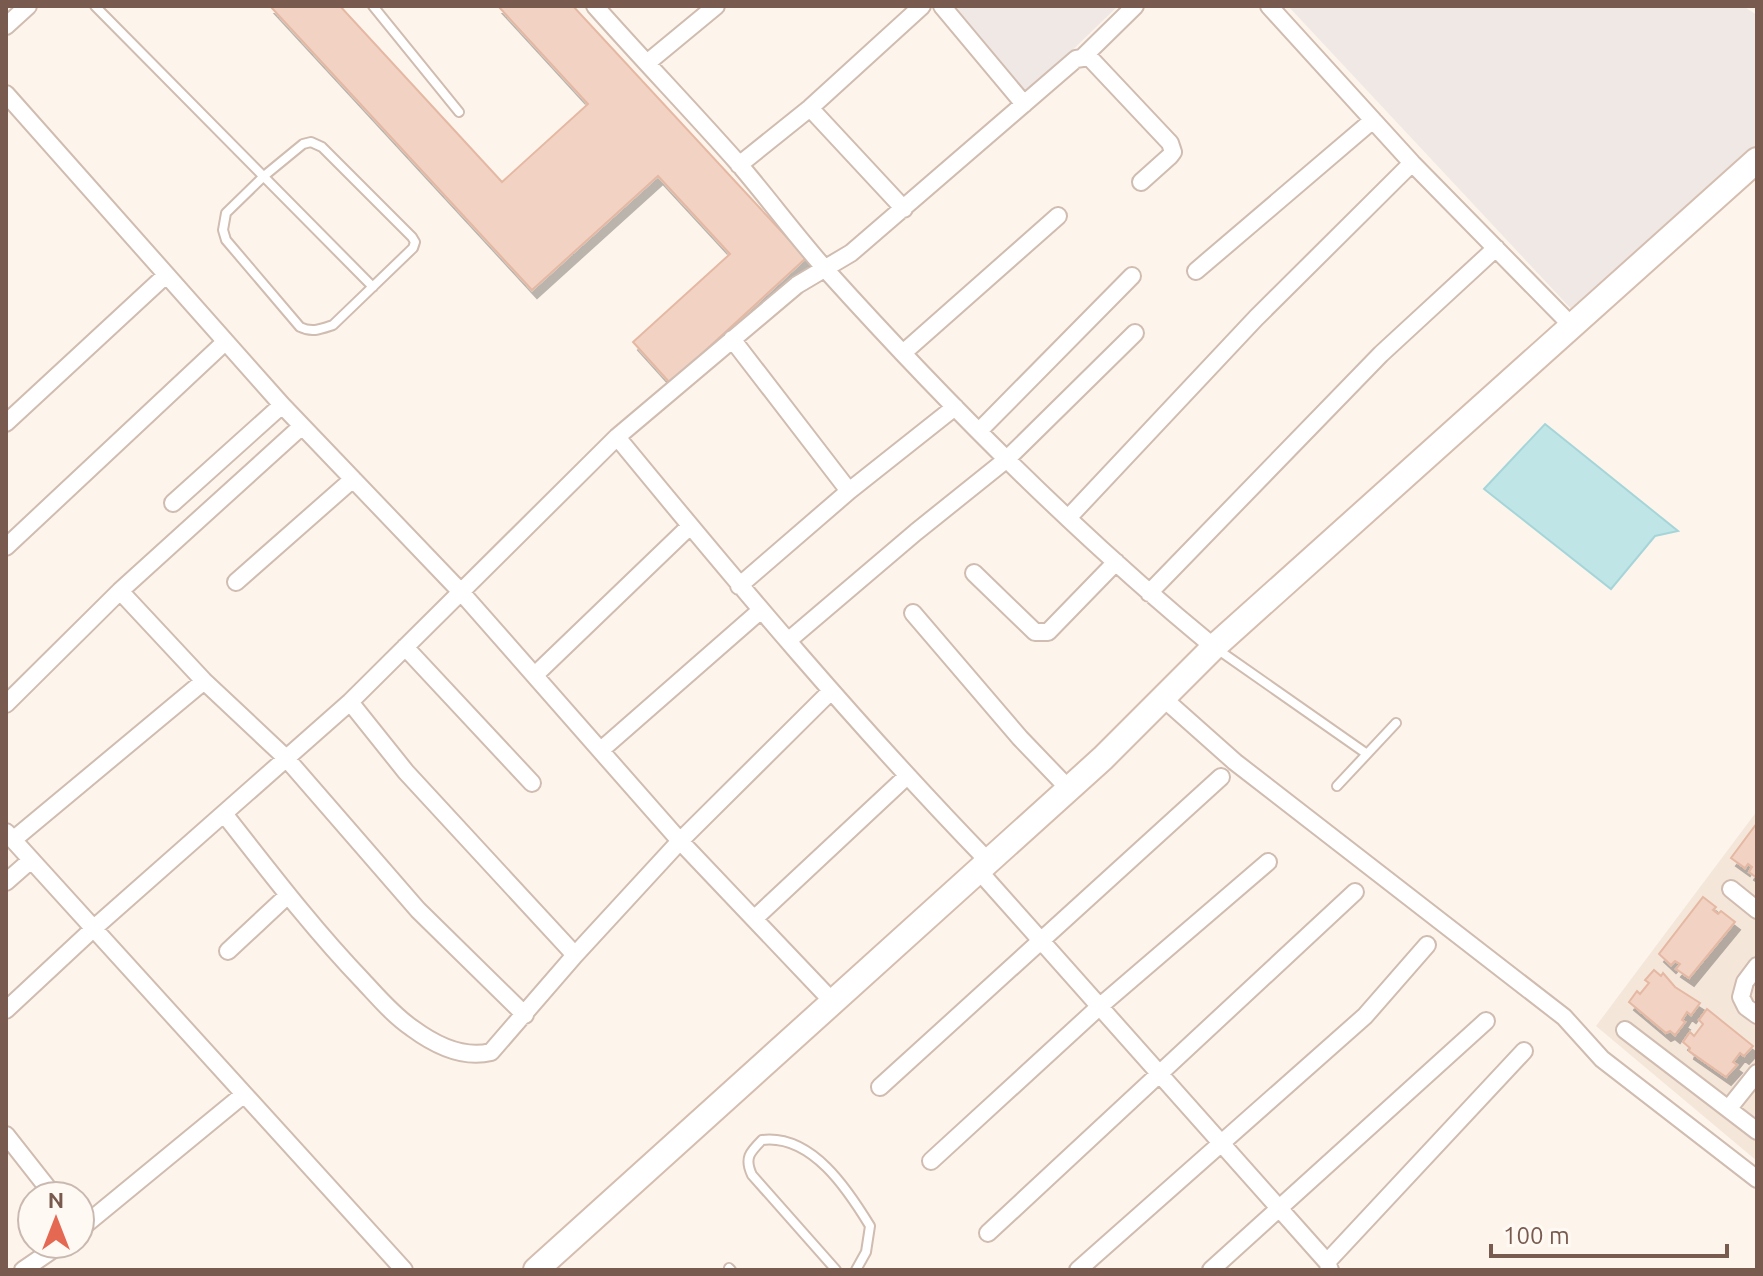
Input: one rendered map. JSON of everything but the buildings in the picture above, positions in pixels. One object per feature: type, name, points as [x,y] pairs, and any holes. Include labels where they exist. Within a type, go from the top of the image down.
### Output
[{"type":"street","points":[[6,26],[28,6]]},
{"type":"street","points":[[595,6],[739,165],[825,269],[955,407],[1149,593],[1214,647]]},
{"type":"street","points":[[647,63],[716,6]]},
{"type":"street","points":[[739,165],[810,108],[922,6]]},
{"type":"street","points":[[942,6],[1024,104]]},
{"type":"street","points":[[6,1010],[350,702],[617,437],[797,285],[851,253],[904,209],[1076,59],[1084,56],[1135,6]]},
{"type":"street","points":[[1269,6],[1412,163],[1573,327]]},
{"type":"street","points":[[1084,56],[1089,57],[1173,148],[1170,156],[1141,182]]},
{"type":"street","points":[[6,94],[282,405],[461,592],[680,841],[833,1002]]},
{"type":"street","points":[[810,108],[904,209]]},
{"type":"street","points":[[1196,271],[1373,120]]},
{"type":"street","points":[[536,1270],[1069,789],[1214,647],[1757,160]]},
{"type":"street","points":[[1069,517],[1256,318],[1412,163]]},
{"type":"street","points":[[903,353],[1058,216]]},
{"type":"street","points":[[1149,593],[1381,354],[1496,248]]},
{"type":"street","points":[[6,423],[166,275]]},
{"type":"street","points":[[980,430],[1132,276]]},
{"type":"street","points":[[789,640],[1007,459],[1135,333]]},
{"type":"street","points":[[732,339],[849,491]]},
{"type":"street","points":[[6,547],[225,342]]},
{"type":"street","points":[[173,503],[282,405]]},
{"type":"street","points":[[739,586],[849,491],[955,407]]},
{"type":"street","points":[[6,704],[120,591],[302,426]]},
{"type":"street","points":[[617,437],[739,586],[984,867],[1040,940],[1328,1266],[1524,1051]]},
{"type":"street","points":[[236,582],[353,479]]},
{"type":"street","points":[[535,675],[690,526]]},
{"type":"street","points":[[974,573],[1035,632],[1042,634],[1048,632],[1116,562]]},
{"type":"street","points":[[120,591],[204,681],[286,758],[418,910],[525,1015]]},
{"type":"street","points":[[601,750],[761,610]]},
{"type":"street","points":[[913,613],[1020,738],[1069,789]]},
{"type":"street","points":[[405,647],[532,783]]},
{"type":"street","points":[[204,681],[9,836],[404,1270]]},
{"type":"street","points":[[225,815],[288,895],[393,1013],[445,1048],[476,1056],[491,1052],[680,841],[831,691]]},
{"type":"street","points":[[1163,698],[1235,762],[1564,1017],[1609,1065],[1757,1179]]},
{"type":"street","points":[[350,702],[406,772],[575,955]]},
{"type":"street","points":[[755,918],[906,777]]},
{"type":"street","points":[[880,1087],[1221,777]]},
{"type":"street","points":[[6,882],[31,860]]},
{"type":"street","points":[[931,1161],[1099,1007],[1268,862]]},
{"type":"street","points":[[1731,889],[1757,910]]},
{"type":"street","points":[[988,1233],[1355,892]]},
{"type":"street","points":[[228,951],[288,895]]},
{"type":"street","points":[[1078,1270],[1365,1016],[1427,945]]},
{"type":"street","points":[[1757,966],[1745,982],[1741,997],[1746,1007],[1757,1015]]},
{"type":"street","points":[[1211,1270],[1486,1021]]},
{"type":"street","points":[[1625,1030],[1757,1131]]},
{"type":"street","points":[[1729,1108],[1757,1073]]},
{"type":"street","points":[[96,1216],[243,1095]]},
{"type":"street","points":[[6,1135],[41,1180]]},
{"type":"lane","points":[[95,6],[373,287]]},
{"type":"lane","points":[[373,6],[459,112]]},
{"type":"lane","points":[[311,142],[322,147],[412,237],[415,242],[413,248],[333,325],[308,331],[300,327],[226,240],[223,230],[226,213],[264,176],[303,144],[311,142]]},
{"type":"lane","points":[[1214,647],[1367,754]]},
{"type":"lane","points":[[1337,786],[1396,723]]},
{"type":"lane","points":[[836,1270],[752,1175],[747,1165],[748,1155],[762,1140],[781,1140],[801,1149],[823,1163],[847,1188],[870,1226],[866,1252],[856,1270]]},
{"type":"shaded area","points":[[952,6],[1118,6],[1026,95]]},
{"type":"shaded area","points":[[1288,6],[1743,6],[1757,15],[1757,152],[1575,313]]},
{"type":"shaded area","points":[[1757,811],[1757,1161],[1596,1026]]},
{"type":"water","points":[[1545,424],[1678,531],[1655,536],[1611,589],[1484,489]]}]
